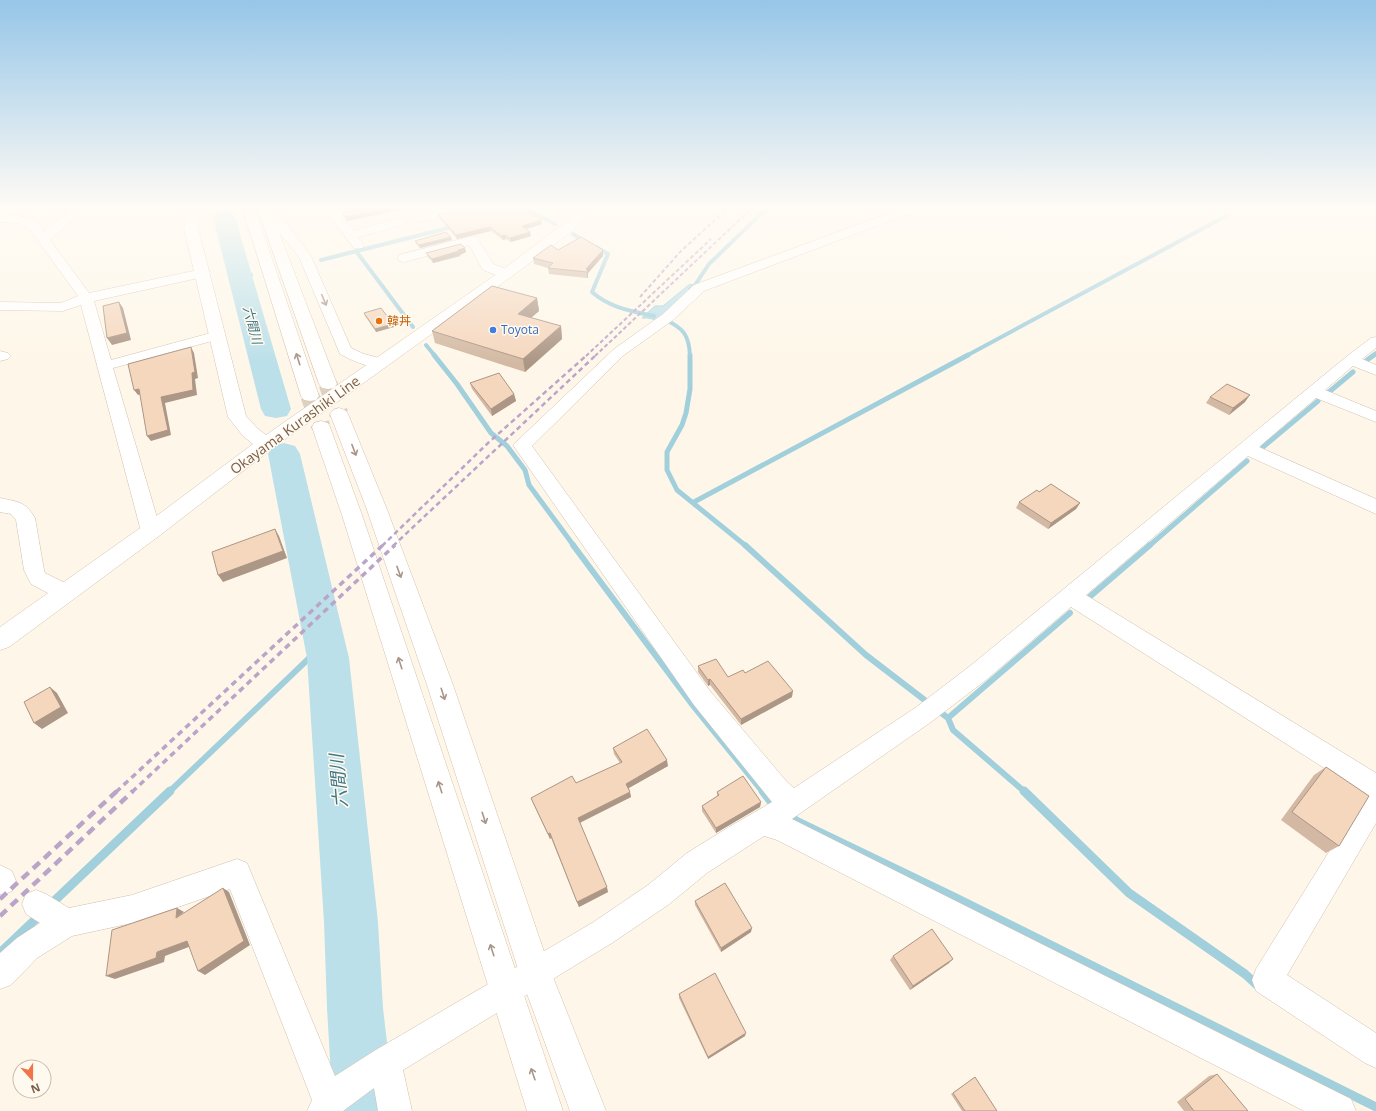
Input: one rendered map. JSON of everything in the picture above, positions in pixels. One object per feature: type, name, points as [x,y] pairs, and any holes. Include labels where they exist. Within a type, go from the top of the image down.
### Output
[{"type":"street","points":[[58,261],[86,298],[151,531]]},
{"type":"street","points":[[200,261],[237,417],[250,432],[266,444]]},
{"type":"street","points":[[266,261],[310,396]]},
{"type":"street","points":[[284,261],[328,384]]},
{"type":"street","points":[[307,261],[345,351],[359,358],[382,363]]},
{"type":"street","points":[[484,261],[488,268],[506,274]]},
{"type":"street","name":"Okayama Kurashiki Line","points":[[0,640],[151,531],[266,444],[382,363],[523,261]]},
{"type":"street","points":[[773,261],[700,288],[664,320],[619,352],[522,445],[702,698],[778,791],[780,812],[788,832],[1339,1111]]},
{"type":"street","points":[[0,306],[63,307],[86,298],[203,273]]},
{"type":"street","points":[[105,366],[218,335]]},
{"type":"street","points":[[0,974],[27,948],[48,911],[132,909],[237,873],[332,1100],[381,1064],[602,932],[658,895],[697,864],[738,836],[780,812],[934,707],[978,674],[1351,360],[1376,341]]},
{"type":"street","points":[[1351,360],[1376,370]]},
{"type":"street","points":[[1314,391],[1376,417]]},
{"type":"street","points":[[545,1111],[352,515],[330,420],[376,507],[440,685],[535,972],[588,1111]]},
{"type":"street","points":[[1247,448],[1376,507]]},
{"type":"street","points":[[0,505],[17,508],[24,518],[34,570],[38,578],[66,593]]},
{"type":"street","points":[[1071,596],[1376,787]]},
{"type":"street","points":[[1376,799],[1267,980],[1376,1052]]},
{"type":"street","points":[[381,1064],[395,1111]]},
{"type":"water","points":[[690,284],[697,286],[657,320],[642,318],[655,306],[663,306]]},
{"type":"building","points":[[544,261],[593,261],[586,269],[588,271],[587,272],[548,268],[553,263]]},
{"type":"building","points":[[492,286],[537,298],[518,314],[561,326],[523,359],[432,331]]},
{"type":"building","points":[[119,302],[127,333],[107,338],[103,306]]},
{"type":"building","name":"韓丼","points":[[381,308],[393,324],[375,329],[364,313]]},
{"type":"building","points":[[191,347],[195,372],[192,373],[193,390],[161,397],[168,430],[147,436],[139,389],[134,390],[128,364]]},
{"type":"building","points":[[499,373],[514,394],[491,409],[470,383]]},
{"type":"building","points":[[1227,384],[1250,395],[1233,408],[1210,397]]},
{"type":"building","points":[[1051,484],[1080,503],[1051,523],[1019,502],[1037,490],[1039,492]]},
{"type":"building","points":[[275,529],[283,551],[218,575],[212,552]]},
{"type":"building","points":[[716,659],[728,677],[743,670],[745,673],[768,661],[793,691],[741,719],[698,666]]},
{"type":"building","points":[[50,687],[61,707],[34,723],[24,702]]},
{"type":"building","points":[[647,729],[667,760],[626,784],[630,792],[578,818],[607,887],[577,902],[550,833],[548,834],[531,798],[572,776],[576,783],[622,762],[613,748]]},
{"type":"building","points":[[1326,767],[1369,796],[1339,846],[1292,812]]},
{"type":"building","points":[[743,776],[761,802],[716,828],[702,806],[719,795],[717,792]]},
{"type":"building","points":[[725,883],[752,928],[721,948],[695,901]]},
{"type":"building","points":[[223,888],[244,941],[198,971],[187,941],[157,952],[156,958],[106,976],[112,930],[177,908],[176,918]]},
{"type":"building","points":[[932,929],[953,959],[913,986],[893,956]]},
{"type":"building","points":[[715,973],[746,1033],[708,1057],[679,994]]},
{"type":"building","points":[[1217,1074],[1248,1111],[1194,1111],[1185,1099]]},
{"type":"building","points":[[975,1077],[997,1111],[965,1111],[953,1093]]},
{"type":"waterway","name":"六間川","points":[[236,261],[276,409]]},
{"type":"waterway","points":[[363,261],[413,327]]},
{"type":"waterway","points":[[605,261],[592,292],[606,302],[629,310],[654,316]]},
{"type":"waterway","points":[[690,289],[695,285],[712,261]]},
{"type":"waterway","points":[[966,356],[1143,261]]},
{"type":"waterway","points":[[239,278],[251,275]]},
{"type":"waterway","points":[[664,319],[676,325],[684,333],[688,342],[690,356]]},
{"type":"waterway","points":[[426,345],[435,356]]},
{"type":"waterway","points":[[434,355],[457,384],[491,433],[507,446],[525,470],[529,485],[574,546]]},
{"type":"waterway","points":[[694,502],[968,355]]},
{"type":"waterway","points":[[1367,360],[1374,355]]},
{"type":"waterway","points":[[690,356],[690,389],[686,413],[682,425],[667,452],[667,470],[677,490],[746,546]]},
{"type":"waterway","points":[[1329,392],[1353,372]]},
{"type":"waterway","points":[[1263,447],[1318,401]]},
{"type":"waterway","name":"六間川","points":[[284,454],[328,658],[351,922],[355,1008],[364,1111]]},
{"type":"waterway","points":[[1149,546],[1247,461]]},
{"type":"waterway","points":[[573,545],[691,703],[763,792]]},
{"type":"waterway","points":[[745,545],[866,655],[948,718]]},
{"type":"waterway","points":[[1086,600],[1150,545]]},
{"type":"waterway","points":[[948,718],[1070,613]]},
{"type":"waterway","points":[[169,792],[325,643]]},
{"type":"waterway","points":[[948,718],[953,730],[1025,792]]},
{"type":"waterway","points":[[50,905],[170,791]]},
{"type":"waterway","points":[[763,791],[770,800],[777,805]]},
{"type":"waterway","points":[[1024,791],[1129,893],[1245,974],[1257,985]]},
{"type":"waterway","points":[[787,813],[796,821],[954,897],[1376,1107]]},
{"type":"waterway","points":[[0,953],[41,914]]},
{"type":"tunnel","points":[[328,384],[339,414]]},
{"type":"tunnel","points":[[310,396],[321,427]]},
{"type":"railway","points":[[640,297],[672,261]]},
{"type":"railway","points":[[586,356],[688,261]]},
{"type":"railway","points":[[595,356],[696,261]]},
{"type":"railway","points":[[382,546],[488,443],[587,355]]},
{"type":"railway","points":[[393,546],[596,355]]},
{"type":"railway","points":[[116,792],[383,545]]},
{"type":"railway","points":[[132,792],[395,545]]},
{"type":"railway","points":[[0,899],[117,791]]},
{"type":"railway","points":[[0,916],[133,791]]},
{"type":"place","name":"韓丼","points":[[379,321]]},
{"type":"place","name":"Toyota","points":[[493,330]]}]
